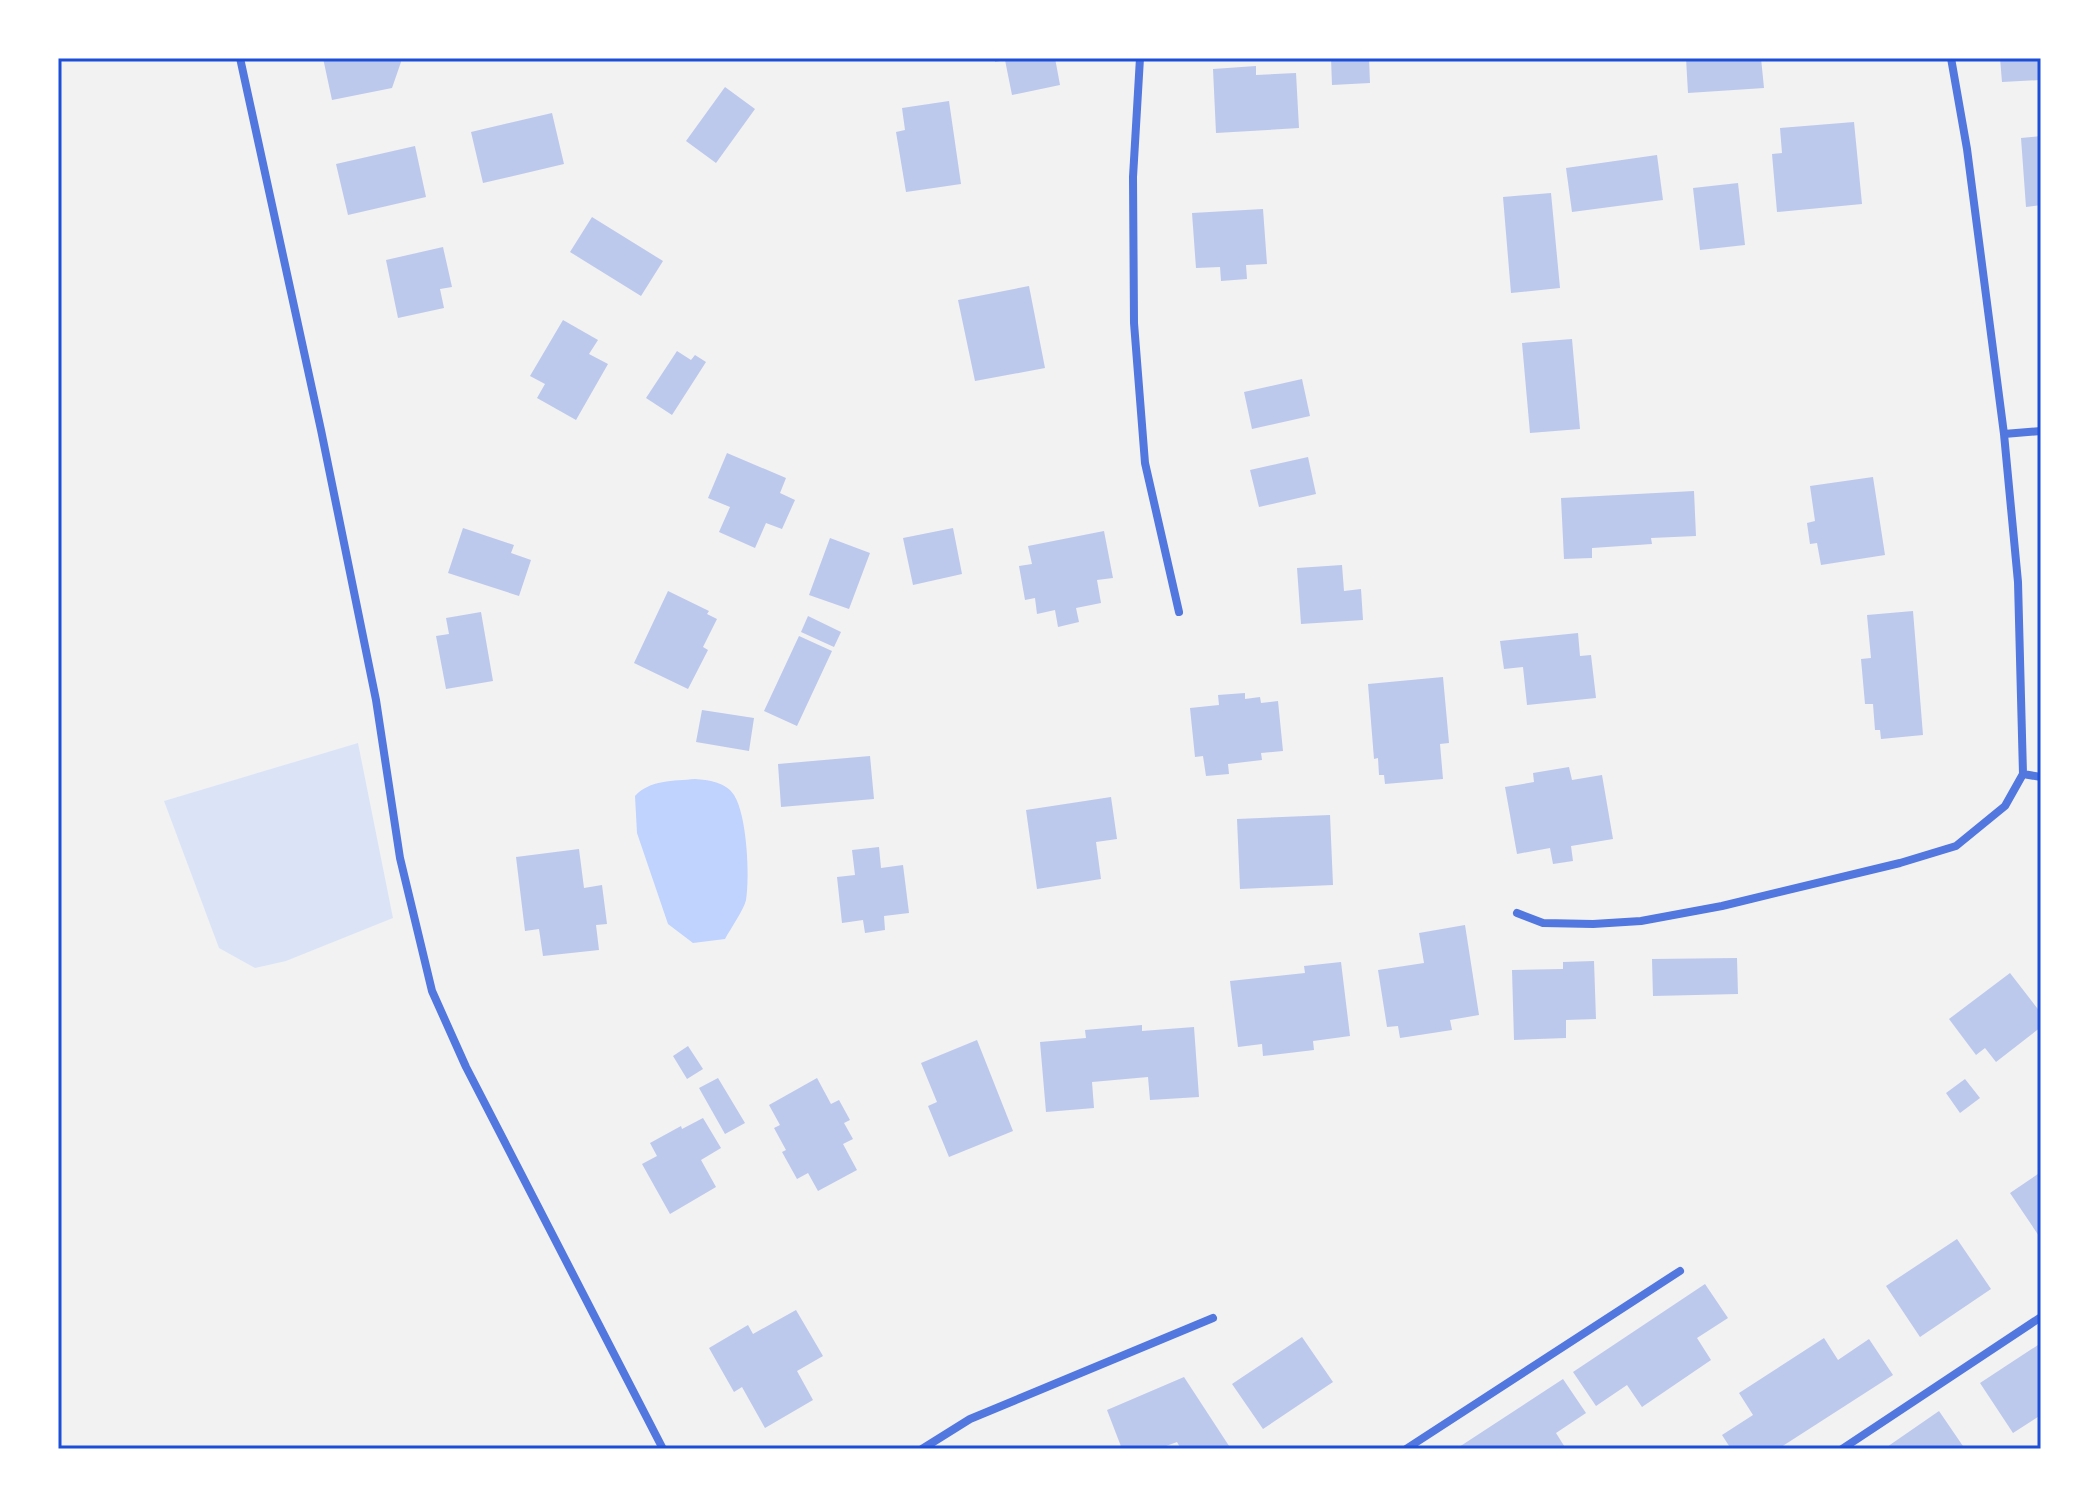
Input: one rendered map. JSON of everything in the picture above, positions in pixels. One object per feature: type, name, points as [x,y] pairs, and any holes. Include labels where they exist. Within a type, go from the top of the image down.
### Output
[{"type":"street","points":[[240,58],[376,700],[400,858],[432,991],[466,1067],[663,1449]]},
{"type":"street","points":[[1140,58],[1133,177],[1134,323],[1145,463],[1179,612]]},
{"type":"street","points":[[1517,913],[1543,923],[1641,921],[1722,906],[1900,863],[1956,846],[2005,806],[2023,774],[2018,582],[2004,434],[1967,149],[1951,58]]},
{"type":"street","points":[[2004,434],[2041,431]]},
{"type":"street","points":[[2023,774],[2041,777]]},
{"type":"street","points":[[1406,1449],[1680,1271]]},
{"type":"street","points":[[1842,1449],[2041,1317]]},
{"type":"street","points":[[922,1449],[970,1419],[1213,1318]]},
{"type":"shaded area","points":[[358,743],[393,918],[286,961],[255,968],[219,948],[164,801]]},
{"type":"water","points":[[695,779],[722,784],[734,795],[745,831],[748,877],[745,904],[725,939],[693,943],[668,924],[637,833],[635,796],[655,784]]},
{"type":"building","points":[[323,58],[400,58],[401,62],[392,88],[332,100]]},
{"type":"building","points":[[995,58],[1055,58],[1060,85],[1012,95],[1005,60],[995,62]]},
{"type":"building","points":[[1331,58],[1369,58],[1370,83],[1332,85]]},
{"type":"building","points":[[1686,58],[1761,58],[1764,88],[1688,93]]},
{"type":"building","points":[[2000,58],[2041,58],[2041,80],[2002,82]]},
{"type":"building","points":[[1256,66],[1256,75],[1296,73],[1299,128],[1216,133],[1213,69]]},
{"type":"building","points":[[725,87],[755,109],[716,163],[686,141]]},
{"type":"building","points":[[949,101],[961,184],[906,192],[896,132],[905,130],[902,108]]},
{"type":"building","points":[[552,113],[564,164],[483,183],[471,132]]},
{"type":"building","points":[[1854,122],[1862,204],[1777,212],[1772,154],[1782,153],[1780,128]]},
{"type":"building","points":[[2041,136],[2041,205],[2026,207],[2021,138]]},
{"type":"building","points":[[415,146],[426,197],[348,215],[336,164]]},
{"type":"building","points":[[1657,155],[1663,200],[1572,212],[1566,168]]},
{"type":"building","points":[[1738,183],[1745,245],[1700,250],[1693,188]]},
{"type":"building","points":[[1551,193],[1560,288],[1511,293],[1503,197]]},
{"type":"building","points":[[1263,209],[1267,264],[1246,265],[1247,279],[1221,281],[1220,267],[1196,268],[1192,213]]},
{"type":"building","points":[[592,217],[663,261],[641,296],[570,252]]},
{"type":"building","points":[[443,247],[452,287],[440,289],[444,308],[398,318],[386,260]]},
{"type":"building","points":[[1029,286],[1045,368],[975,381],[958,300]]},
{"type":"building","points":[[563,320],[598,340],[589,354],[608,364],[576,420],[537,398],[545,384],[530,376]]},
{"type":"building","points":[[1572,339],[1580,429],[1530,433],[1522,343]]},
{"type":"building","points":[[677,351],[691,360],[695,355],[706,362],[672,415],[646,398]]},
{"type":"building","points":[[1302,379],[1310,416],[1252,429],[1244,392]]},
{"type":"building","points":[[727,453],[786,478],[780,493],[795,500],[782,529],[766,523],[755,548],[719,532],[730,507],[708,498]]},
{"type":"building","points":[[1308,457],[1316,494],[1259,507],[1250,470]]},
{"type":"building","points":[[1873,477],[1885,555],[1821,565],[1817,543],[1810,544],[1807,523],[1815,521],[1810,486]]},
{"type":"building","points":[[1694,491],[1696,536],[1651,538],[1652,544],[1592,548],[1592,558],[1564,559],[1561,498]]},
{"type":"building","points":[[463,528],[514,545],[511,553],[531,560],[519,596],[448,573]]},
{"type":"building","points":[[953,528],[962,574],[913,585],[903,538]]},
{"type":"building","points":[[1104,531],[1113,578],[1097,580],[1101,603],[1076,608],[1079,622],[1058,627],[1055,610],[1037,614],[1035,598],[1025,600],[1019,566],[1032,564],[1028,546]]},
{"type":"building","points":[[830,538],[870,553],[849,609],[809,595]]},
{"type":"building","points":[[1342,565],[1344,591],[1361,589],[1363,620],[1301,624],[1297,568]]},
{"type":"building","points":[[668,591],[709,611],[707,614],[717,619],[703,647],[708,650],[688,689],[634,663]]},
{"type":"building","points":[[1913,611],[1923,735],[1881,739],[1880,730],[1875,730],[1873,704],[1865,704],[1861,659],[1871,658],[1867,615]]},
{"type":"building","points":[[481,612],[493,681],[446,689],[436,636],[449,634],[446,618]]},
{"type":"building","points":[[808,616],[841,632],[834,647],[801,632]]},
{"type":"building","points":[[1578,633],[1580,656],[1591,655],[1596,698],[1527,705],[1523,667],[1504,669],[1500,641]]},
{"type":"building","points":[[799,636],[832,651],[797,726],[764,711]]},
{"type":"building","points":[[1443,677],[1449,743],[1440,744],[1443,779],[1385,784],[1384,775],[1379,775],[1378,758],[1374,759],[1368,684]]},
{"type":"building","points":[[1245,693],[1245,699],[1260,697],[1261,703],[1278,701],[1283,751],[1261,753],[1262,760],[1228,764],[1229,774],[1206,776],[1203,756],[1195,757],[1190,708],[1219,705],[1218,695]]},
{"type":"building","points":[[702,710],[754,718],[749,751],[696,742]]},
{"type":"building","points":[[870,756],[874,799],[781,807],[778,764]]},
{"type":"building","points":[[1569,767],[1572,780],[1602,775],[1613,839],[1571,846],[1573,861],[1553,864],[1550,848],[1517,854],[1505,787],[1534,782],[1533,773]]},
{"type":"building","points":[[1111,797],[1117,839],[1096,842],[1101,879],[1037,889],[1026,810]]},
{"type":"building","points":[[1330,815],[1333,885],[1240,889],[1237,819]]},
{"type":"building","points":[[879,847],[881,868],[903,865],[909,913],[884,916],[885,930],[865,933],[863,920],[842,923],[837,877],[855,875],[852,850]]},
{"type":"building","points":[[579,849],[584,888],[602,885],[607,924],[596,925],[599,950],[543,956],[539,929],[525,931],[516,857]]},
{"type":"building","points":[[1465,925],[1479,1015],[1450,1020],[1452,1030],[1400,1038],[1398,1026],[1387,1027],[1378,970],[1424,963],[1419,933]]},
{"type":"building","points":[[1737,958],[1738,994],[1653,996],[1652,959]]},
{"type":"building","points":[[1594,961],[1596,1019],[1566,1020],[1566,1038],[1514,1040],[1512,970],[1563,969],[1563,962]]},
{"type":"building","points":[[1341,962],[1350,1036],[1313,1041],[1314,1050],[1263,1056],[1262,1044],[1238,1047],[1230,981],[1305,973],[1304,966]]},
{"type":"building","points":[[2010,973],[2041,1013],[2041,1027],[1996,1062],[1985,1048],[1976,1055],[1949,1019]]},
{"type":"building","points":[[1142,1025],[1142,1031],[1194,1027],[1199,1097],[1150,1100],[1148,1077],[1092,1082],[1094,1108],[1046,1112],[1040,1042],[1086,1038],[1085,1030]]},
{"type":"building","points":[[977,1040],[1013,1131],[949,1157],[928,1106],[937,1102],[921,1063]]},
{"type":"building","points":[[688,1046],[703,1069],[687,1079],[673,1056]]},
{"type":"building","points":[[718,1078],[745,1123],[725,1134],[699,1088]]},
{"type":"building","points":[[817,1078],[831,1104],[839,1100],[850,1120],[844,1123],[853,1139],[843,1144],[857,1170],[818,1191],[808,1173],[797,1179],[782,1152],[786,1150],[774,1128],[780,1125],[769,1105]]},
{"type":"building","points":[[1965,1079],[1980,1098],[1960,1113],[1946,1093]]},
{"type":"building","points":[[703,1118],[721,1148],[701,1160],[716,1187],[670,1214],[642,1164],[657,1156],[650,1143]]},
{"type":"building","points":[[2041,1172],[2041,1239],[2010,1193]]},
{"type":"building","points":[[1957,1239],[1991,1289],[1920,1337],[1886,1286]]},
{"type":"building","points":[[1705,1284],[1728,1318],[1697,1338],[1711,1360],[1642,1407],[1627,1385],[1596,1406],[1573,1372]]},
{"type":"building","points":[[796,1310],[823,1356],[797,1371],[813,1400],[765,1428],[742,1387],[734,1392],[709,1348],[748,1325],[753,1334]]},
{"type":"building","points":[[1302,1337],[1333,1382],[1263,1429],[1232,1384]]},
{"type":"building","points":[[1824,1338],[1838,1360],[1869,1339],[1893,1375],[1778,1449],[1731,1449],[1722,1435],[1753,1415],[1739,1393]]},
{"type":"building","points":[[2041,1343],[2041,1415],[2013,1433],[1980,1383]]},
{"type":"building","points":[[1184,1377],[1231,1449],[1181,1449],[1177,1442],[1158,1449],[1122,1449],[1107,1410]]},
{"type":"building","points":[[1563,1379],[1586,1413],[1556,1433],[1566,1449],[1456,1449]]},
{"type":"building","points":[[1939,1411],[1965,1449],[1884,1449]]}]
